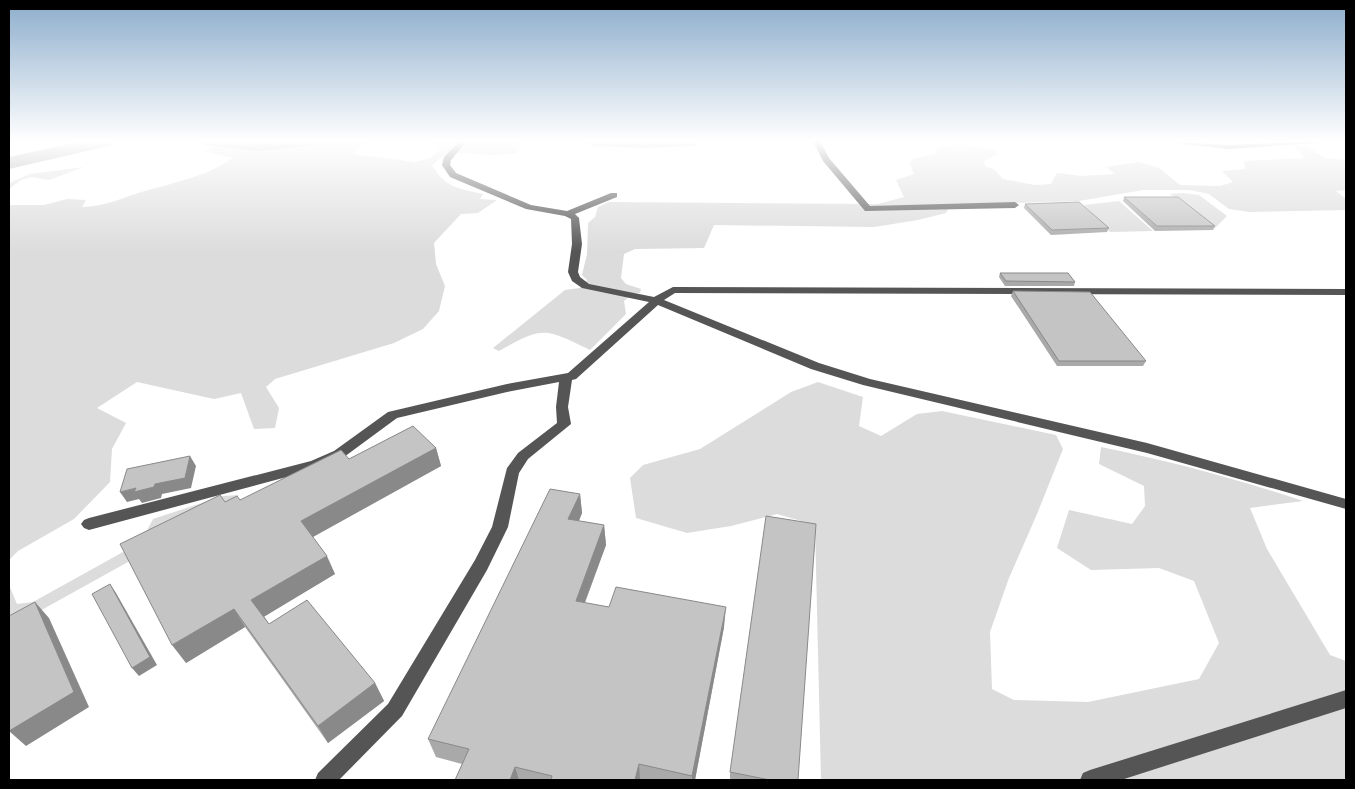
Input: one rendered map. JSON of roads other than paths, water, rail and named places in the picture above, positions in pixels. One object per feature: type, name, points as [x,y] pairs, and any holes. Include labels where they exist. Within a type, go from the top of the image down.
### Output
[{"type":"street","points":[[460,178],[528,207],[568,214],[575,218],[577,226],[573,272],[576,279],[586,286],[602,291],[658,301],[815,366],[867,382],[1147,448],[1346,504]]},
{"type":"street","points":[[842,178],[868,209],[1015,205]]},
{"type":"street","points":[[568,214],[614,195]]},
{"type":"street","points":[[89,524],[315,465],[339,454],[394,415],[507,388],[572,376],[663,295],[673,290],[1346,292]]},
{"type":"street","points":[[325,780],[395,710],[430,654],[481,565],[500,527],[512,472],[524,456],[564,424],[562,407],[566,377]]},
{"type":"street","points":[[1090,780],[1346,699]]}]
